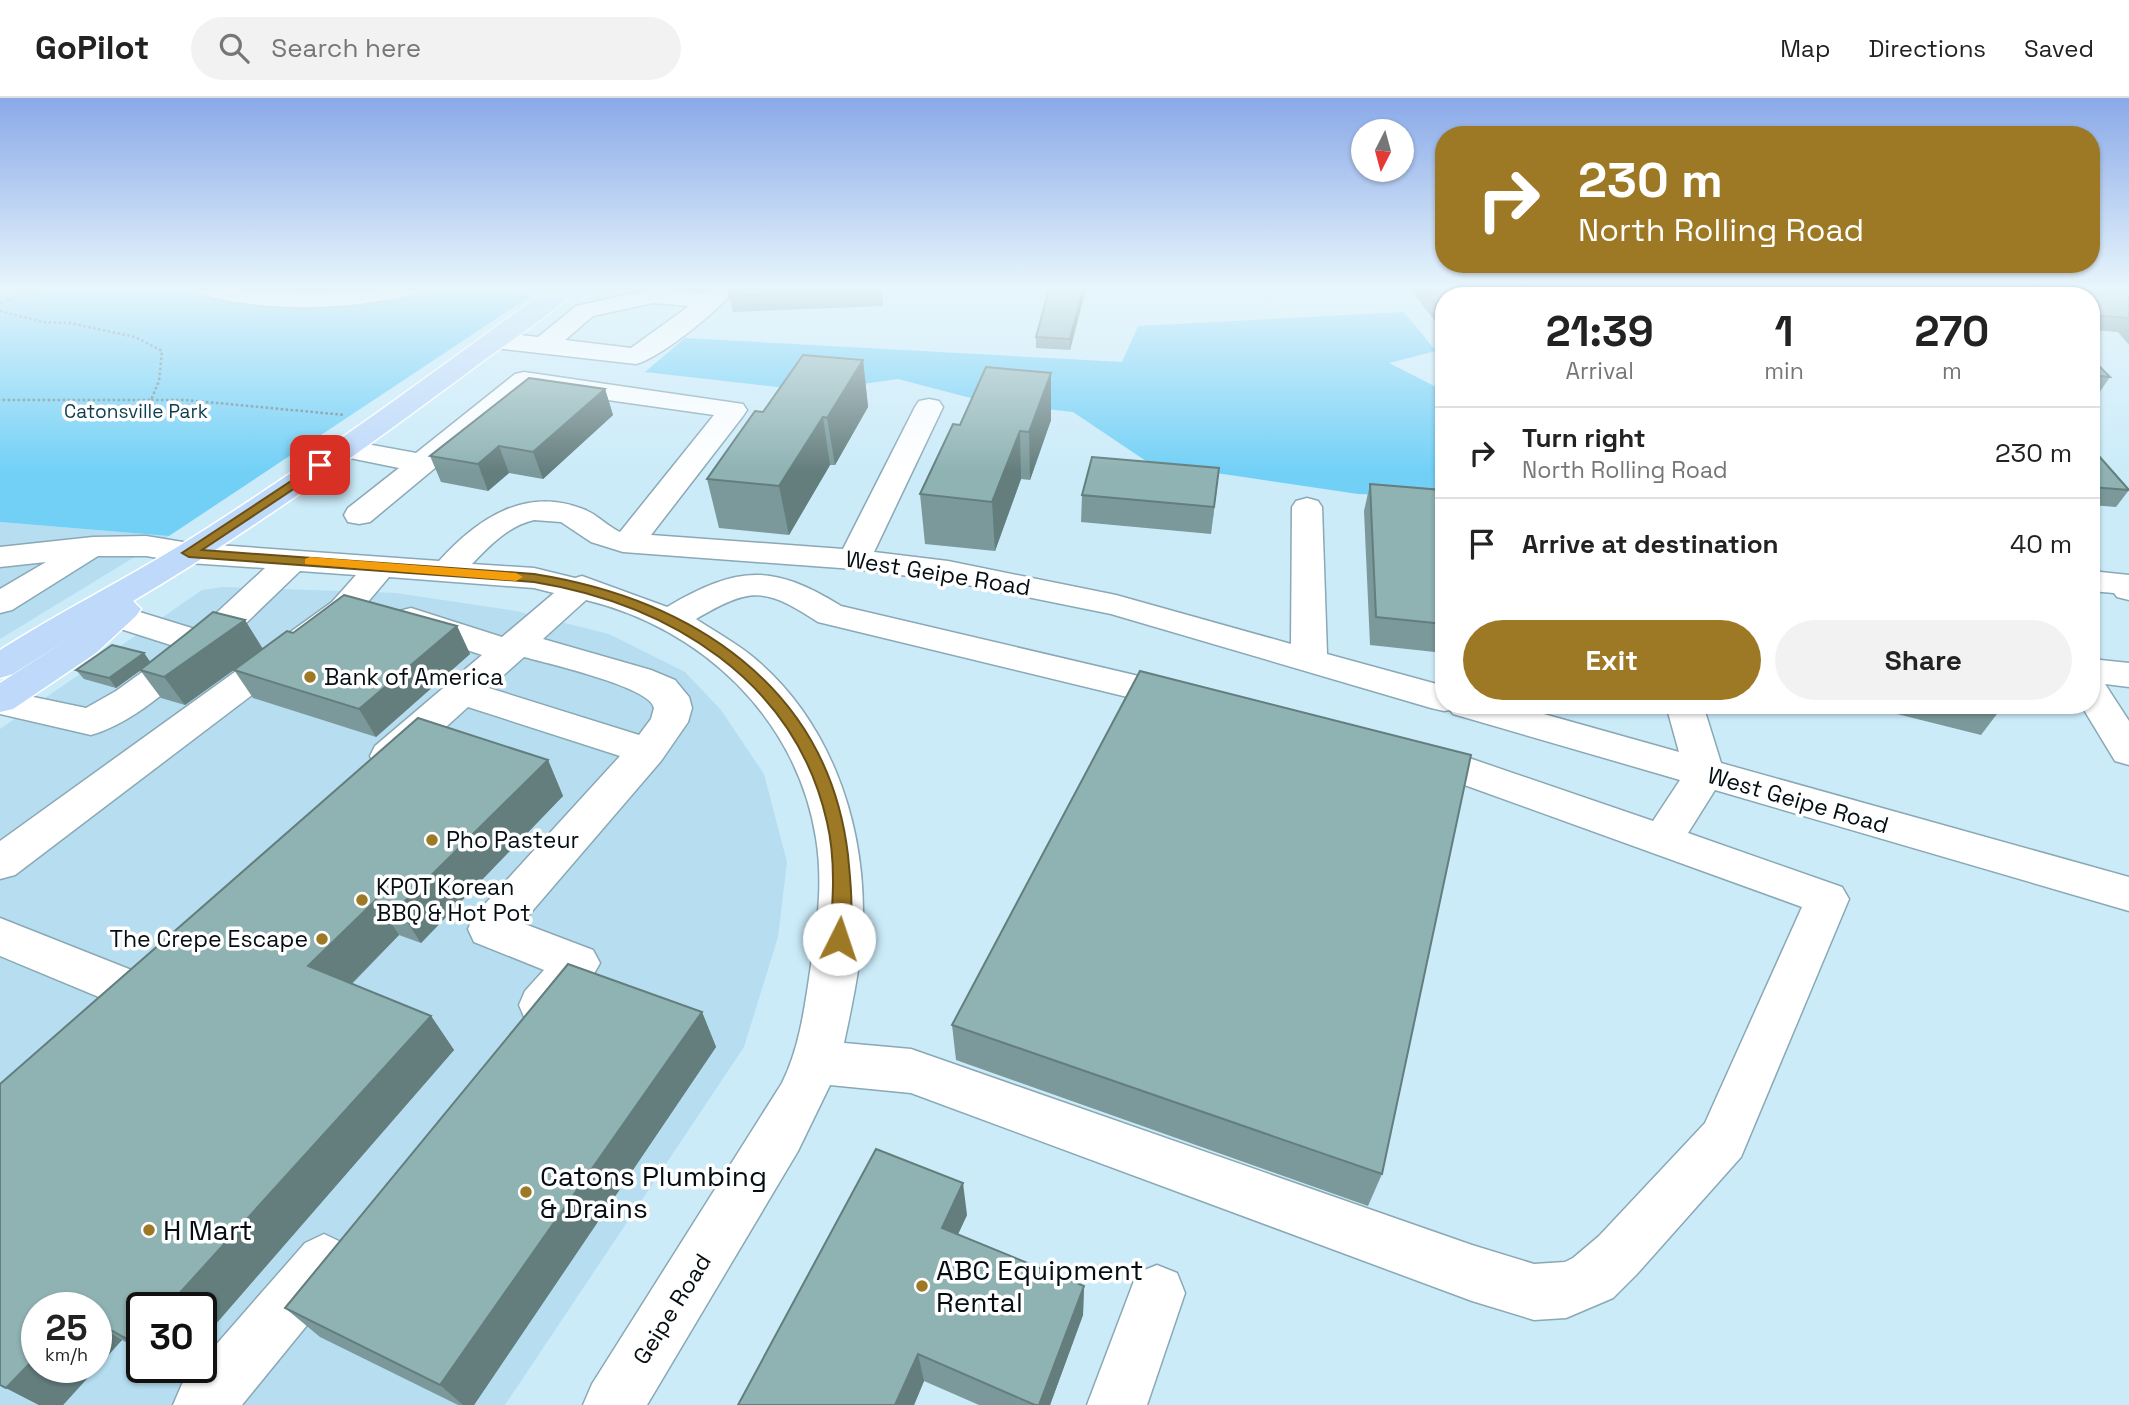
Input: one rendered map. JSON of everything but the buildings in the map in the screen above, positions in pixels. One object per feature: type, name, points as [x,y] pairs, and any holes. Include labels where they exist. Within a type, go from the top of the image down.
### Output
[{"type":"main road","points":[[0,666],[48,634],[189,553],[345,449],[481,350]]},
{"type":"main road","points":[[0,701],[84,645],[189,553]]},
{"type":"street","points":[[580,350],[636,356],[645,350]]},
{"type":"street","points":[[359,515],[524,380],[733,410],[628,544]]},
{"type":"street","points":[[854,559],[929,407]]},
{"type":"street","points":[[345,449],[421,463]]},
{"type":"street","points":[[1307,507],[1309,660]]},
{"type":"street","name":"West Geipe Road","points":[[448,571],[473,542],[500,521],[538,511],[573,516],[606,538],[628,544],[854,559],[948,571],[1116,605],[1435,696]]},
{"type":"street","points":[[0,603],[93,547]]},
{"type":"street","name":"Geipe Road","points":[[1,556],[93,547],[146,547],[189,553],[534,578],[582,586],[633,602],[716,646],[757,679],[793,723],[816,764],[836,823],[843,889],[837,963],[815,1062],[786,1122],[613,1405]]},
{"type":"street","points":[[0,701],[91,722],[129,700],[204,643],[293,560]]},
{"type":"street","points":[[0,863],[344,608],[380,567]]},
{"type":"street","points":[[2100,581],[2124,584],[2129,590]]},
{"type":"street","points":[[669,620],[713,593],[744,584],[765,584],[789,589],[830,614],[1215,707]]},
{"type":"street","points":[[357,784],[582,586]]},
{"type":"street","points":[[344,608],[383,610],[512,647],[638,678],[662,689],[671,697],[673,708],[669,722],[647,751],[490,929],[577,963],[515,1037]]},
{"type":"street","points":[[117,616],[204,643]]},
{"type":"street","points":[[2100,672],[2129,676]]},
{"type":"street","points":[[463,692],[647,751]]},
{"type":"street","points":[[2100,706],[2129,751]]},
{"type":"street","name":"West Geipe Road","points":[[1497,714],[2129,894]]},
{"type":"street","points":[[1662,840],[1705,774],[1687,714]]},
{"type":"street","points":[[815,1062],[911,1071],[1472,1273],[1534,1292],[1566,1290],[1593,1278],[1618,1255],[1723,1140],[1827,899],[1469,772],[1376,748]]},
{"type":"street","points":[[0,936],[123,987]]},
{"type":"street","points":[[203,1405],[354,1226]]},
{"type":"street","points":[[1117,1405],[1157,1293]]},
{"type":"path","points":[[151,400],[159,381],[160,350]]},
{"type":"path","points":[[0,400],[185,400],[387,418]]},
{"type":"shaded area","points":[[0,522],[169,536],[0,639]]},
{"type":"shaded area","points":[[223,587],[396,593],[516,611],[609,634],[685,672],[721,710],[764,774],[787,862],[778,937],[744,1047],[505,1405],[0,1405],[0,729],[202,590]]},
{"type":"green space","name":"Catonsville Park","points":[[0,350],[449,350],[169,536],[0,522]]},
{"type":"green space","points":[[671,350],[903,350],[1122,362],[1127,350],[1435,350],[1389,363],[1435,386],[1435,497],[1358,494],[1149,463],[1073,412],[986,402],[898,379],[813,391],[645,372]]},
{"type":"slow traffic","points":[[310,561],[516,577]]},
{"type":"place","name":"Bank of America","points":[[310,677]]},
{"type":"place","name":"Pho Pasteur","points":[[432,840]]},
{"type":"place","name":"KPOT Korean BBQ & Hot Pot","points":[[362,900]]},
{"type":"place","name":"The Crepe Escape","points":[[322,939]]},
{"type":"place","name":"Catons Plumbing & Drains","points":[[526,1192]]},
{"type":"place","name":"H Mart","points":[[149,1230]]},
{"type":"place","name":"ABC Equipment Rental","points":[[922,1286]]},
{"type":"route","points":[[320,465],[189,553],[534,578],[582,586],[633,602],[716,646],[757,679],[793,723],[816,764],[836,823],[843,889],[839,939]]}]
